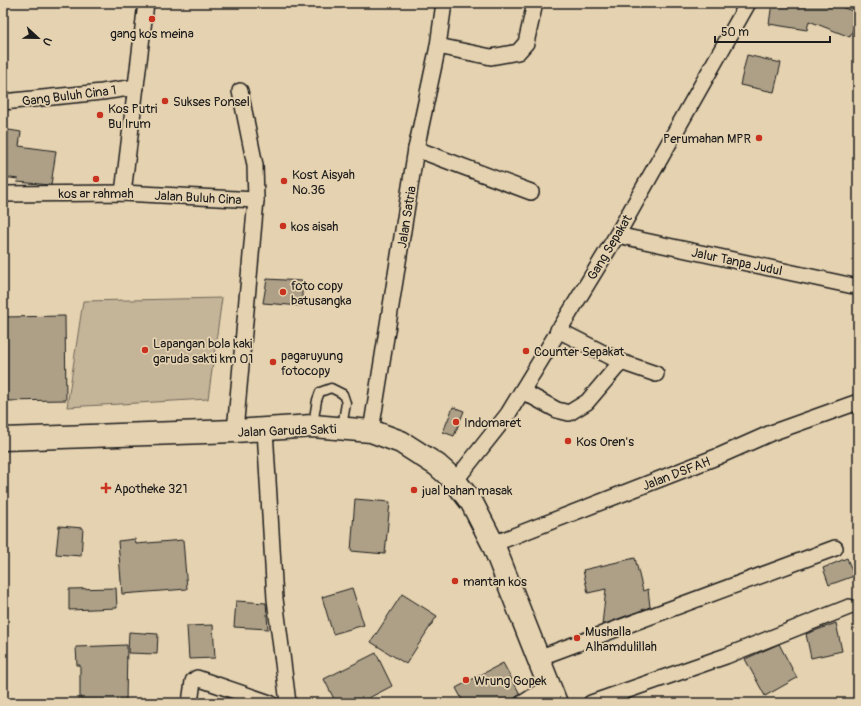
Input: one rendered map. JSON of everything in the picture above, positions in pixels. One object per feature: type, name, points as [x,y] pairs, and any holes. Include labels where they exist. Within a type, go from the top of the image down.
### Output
[{"type":"highway","name":"Jalan Garuda Sakti","points":[[3,439],[265,430],[313,426],[371,431],[401,442],[419,452],[437,465],[455,482],[472,503],[494,544],[552,694]]},
{"type":"street","points":[[122,193],[146,3]]},
{"type":"street","name":"Jalan Satria","points":[[371,431],[416,149],[438,46],[444,3]]},
{"type":"street","points":[[438,46],[491,57],[518,52],[526,43],[535,3]]},
{"type":"street","name":"Gang Sepakat","points":[[455,482],[504,420],[522,391],[617,235],[748,3]]},
{"type":"street","name":"Gang Buluh Cina 1","points":[[3,102],[102,92],[136,86]]},
{"type":"street","points":[[240,91],[255,165],[256,200]]},
{"type":"street","points":[[416,149],[531,192]]},
{"type":"street","name":"Jalan Buluh Cina","points":[[3,194],[122,193],[256,200],[235,431]]},
{"type":"street","name":"Jalur Tanpa Judul","points":[[617,235],[858,288]]},
{"type":"street","points":[[558,330],[621,362],[656,374]]},
{"type":"street","points":[[522,391],[557,410],[572,413],[587,402],[621,362]]},
{"type":"street","name":"Jalan DSFAH","points":[[494,544],[719,456],[771,433],[858,402]]},
{"type":"street","points":[[265,430],[275,599],[288,703]]},
{"type":"street","points":[[538,658],[835,548]]},
{"type":"street","points":[[591,703],[726,656],[849,606]]},
{"type":"street","points":[[190,697],[193,681],[197,678],[270,703]]},
{"type":"street","points":[[523,703],[552,694]]},
{"type":"lane","points":[[313,426],[317,400],[320,392],[332,388],[343,394],[346,403],[342,428]]},
{"type":"shaded area","name":"Lapangan bola kaki garuda sakti km 01","points":[[222,298],[208,399],[67,407],[83,301]]},
{"type":"building","points":[[772,3],[830,3],[858,13],[858,16],[850,37],[809,21],[807,30],[769,24]]},
{"type":"building","points":[[747,55],[781,63],[774,92],[740,85]]},
{"type":"building","points":[[3,129],[21,132],[19,146],[56,151],[51,185],[17,182],[18,179],[3,177]]},
{"type":"building","name":"foto copy batusangka","points":[[267,279],[302,281],[302,306],[263,303]]},
{"type":"building","points":[[65,316],[66,400],[3,401],[3,317]]},
{"type":"building","points":[[453,407],[464,411],[454,436],[443,432]]},
{"type":"building","points":[[355,499],[390,502],[385,554],[351,551]]},
{"type":"building","points":[[59,526],[83,528],[81,556],[56,554]]},
{"type":"building","points":[[135,539],[136,544],[183,540],[187,589],[122,594],[118,541]]},
{"type":"building","points":[[635,558],[643,591],[648,589],[650,607],[602,625],[606,589],[588,593],[583,570]]},
{"type":"building","points":[[847,558],[854,576],[829,585],[823,568]]},
{"type":"building","points":[[116,588],[117,608],[69,610],[69,589]]},
{"type":"building","points":[[352,588],[364,625],[333,634],[322,597]]},
{"type":"building","points":[[402,594],[437,616],[406,664],[371,642]]},
{"type":"building","points":[[236,601],[266,603],[268,629],[234,627]]},
{"type":"building","points":[[836,623],[842,651],[811,658],[806,634]]},
{"type":"building","points":[[213,625],[215,658],[189,659],[187,626]]},
{"type":"building","points":[[129,632],[158,634],[157,654],[128,653]]},
{"type":"building","points":[[779,644],[797,678],[765,696],[745,659]]},
{"type":"building","points":[[127,645],[126,703],[80,703],[80,665],[77,665],[76,647]]},
{"type":"building","points":[[376,653],[392,686],[359,703],[336,703],[324,679]]},
{"type":"building","points":[[503,663],[520,694],[508,703],[464,703],[456,688]]},
{"type":"place","name":"gang kos meina","points":[[152,19]]},
{"type":"place","name":"Sukses Ponsel","points":[[165,101]]},
{"type":"place","name":"Kos Putri Bu Irum","points":[[100,115]]},
{"type":"place","name":"Perumahan MPR","points":[[759,138]]},
{"type":"place","name":"kos ar rahmah","points":[[96,179]]},
{"type":"place","name":"Kost Aisyah No.36","points":[[284,181]]},
{"type":"place","name":"kos aisah","points":[[283,226]]},
{"type":"place","name":"foto copy batusangka","points":[[283,292]]},
{"type":"place","name":"Lapangan bola kaki garuda sakti km 01","points":[[145,350]]},
{"type":"place","name":"Counter Sepakat","points":[[526,351]]},
{"type":"place","name":"pagaruyung fotocopy","points":[[273,362]]},
{"type":"place","name":"Indomaret","points":[[456,422]]},
{"type":"place","name":"Kos Oren's","points":[[568,441]]},
{"type":"place","name":"Apotheke 321","points":[[106,488]]},
{"type":"place","name":"jual bahan masak","points":[[414,490]]},
{"type":"place","name":"mantan kos","points":[[455,581]]},
{"type":"place","name":"Mushalla Alhamdulillah","points":[[577,638]]},
{"type":"place","name":"Wrung Gopek","points":[[466,680]]}]
